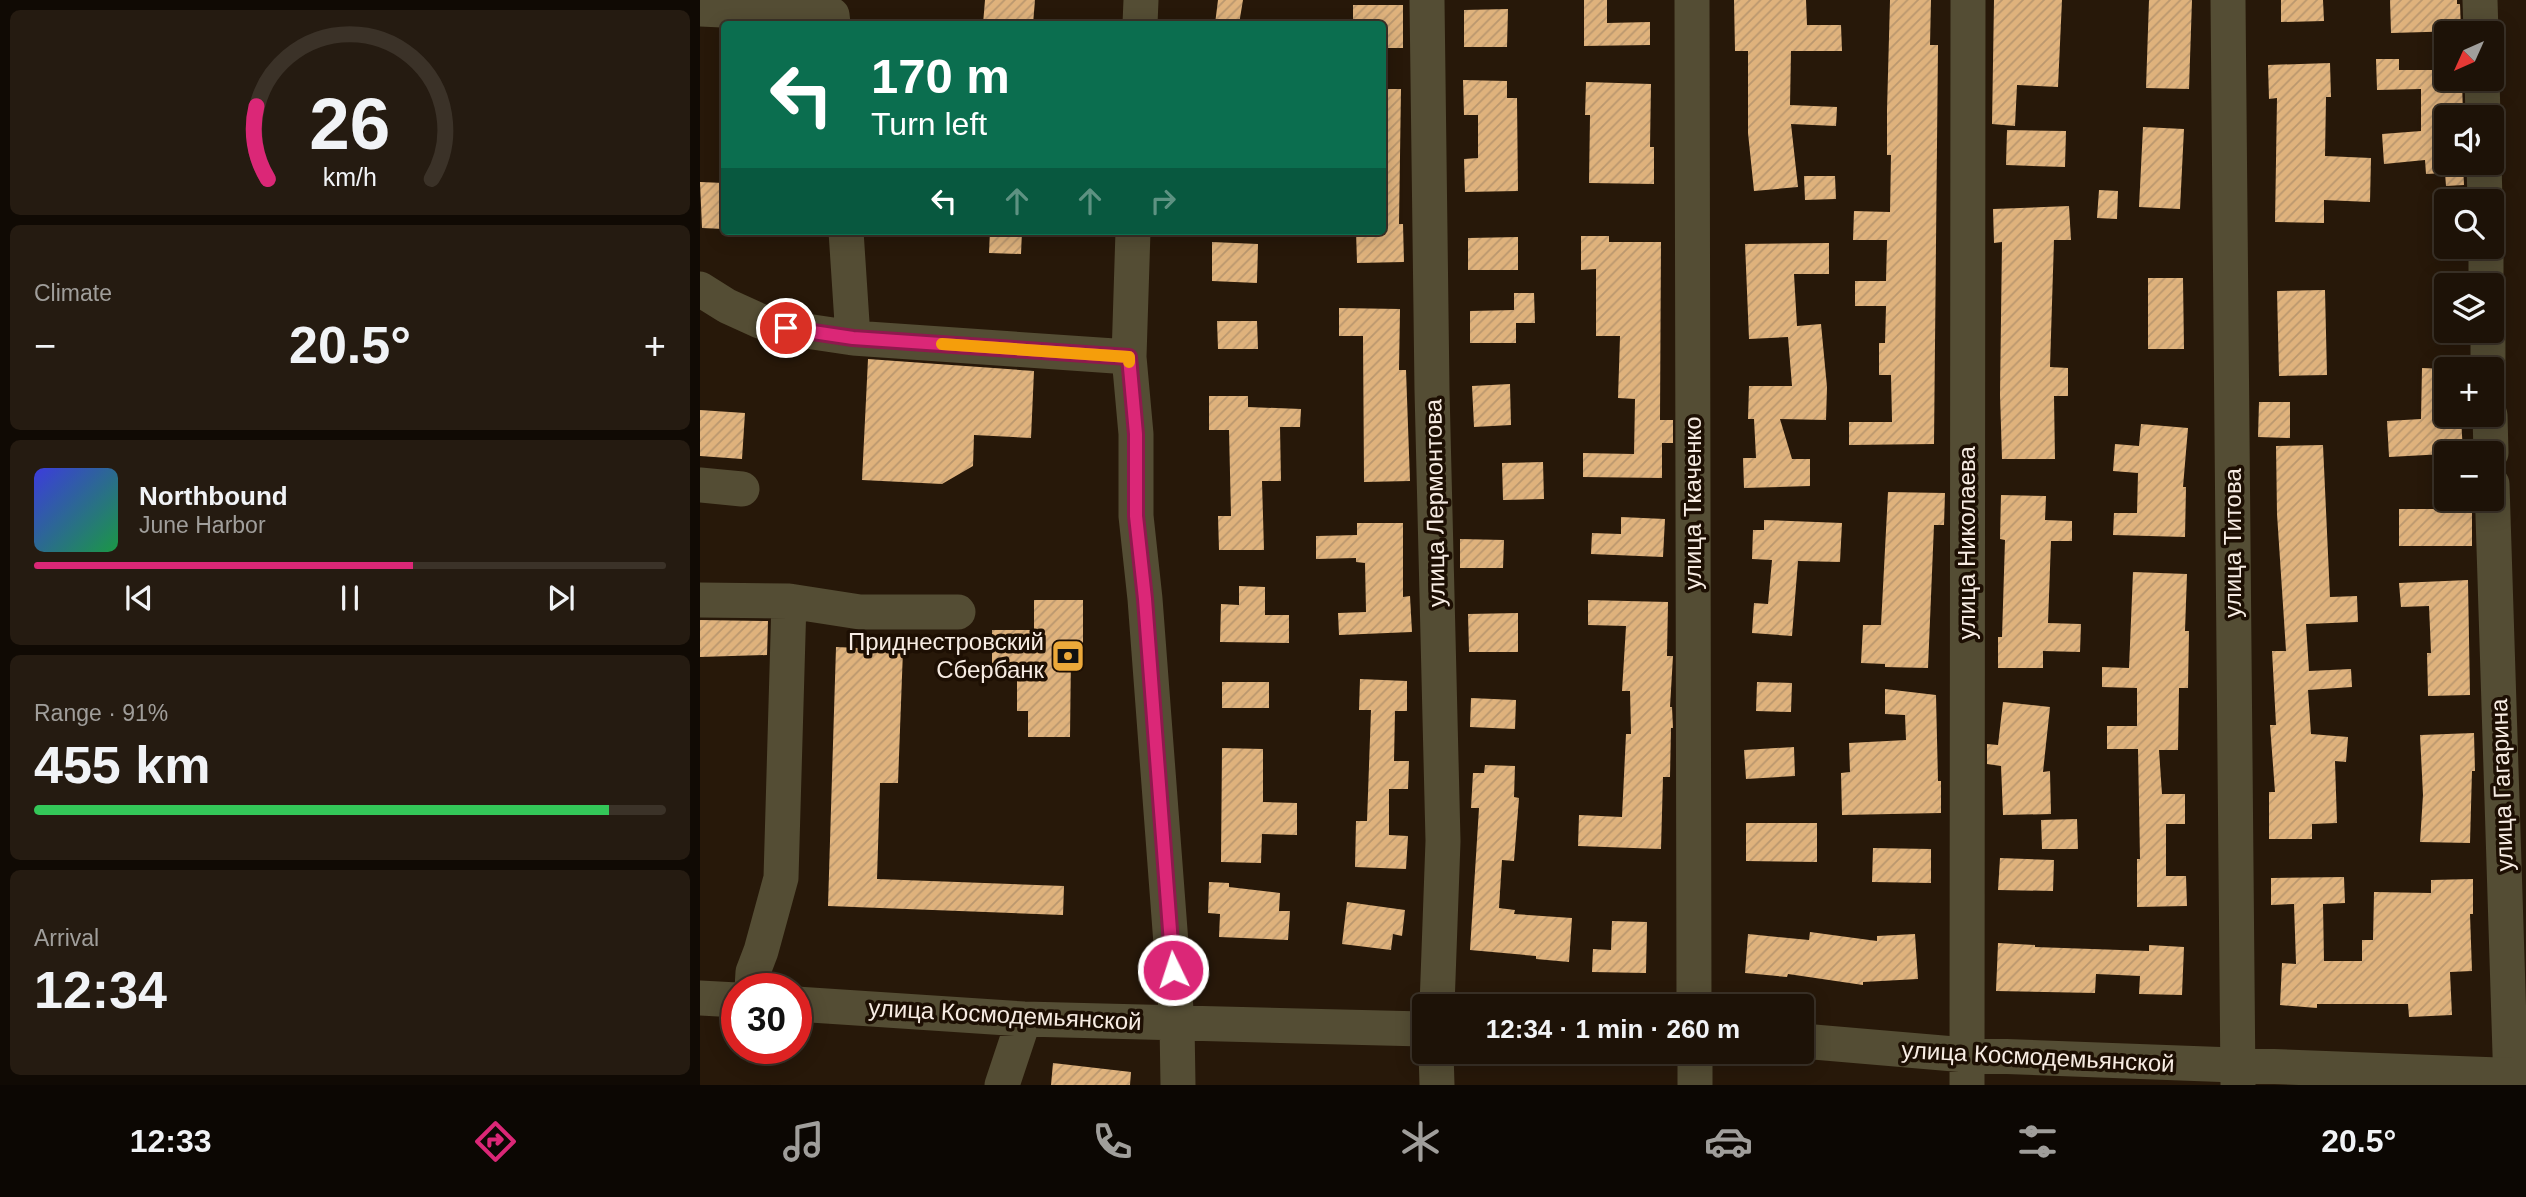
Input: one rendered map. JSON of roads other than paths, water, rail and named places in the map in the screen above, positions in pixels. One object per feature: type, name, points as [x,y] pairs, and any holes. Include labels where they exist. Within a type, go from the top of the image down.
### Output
[{"type":"street","points":[[1140,21],[1141,0]]},
{"type":"street","name":"улица Лермонтова","points":[[1427,0],[1432,376],[1443,841],[1437,994]]},
{"type":"street","name":"улица Ткаченко","points":[[1692,0],[1694,994]]},
{"type":"street","name":"улица Николаева","points":[[1967,1070],[1968,0]]},
{"type":"street","name":"улица Титова","points":[[2228,0],[2237,1076]]},
{"type":"street","points":[[2480,0],[2481,21]]},
{"type":"street","points":[[700,9],[832,15],[833,21]]},
{"type":"street","points":[[846,235],[853,338]]},
{"type":"street","points":[[1133,235],[1129,357],[1136,434],[1136,516],[1145,599],[1177,1023],[1178,1085]]},
{"type":"street","points":[[700,289],[727,306],[760,321],[786,328],[853,338],[1129,357]]},
{"type":"street","points":[[700,485],[743,489]]},
{"type":"street","name":"улица Гагарина","points":[[2493,511],[2516,1079]]},
{"type":"street","points":[[700,600],[789,601],[860,612],[958,612]]},
{"type":"street","points":[[753,973],[780,878],[789,601]]},
{"type":"street","points":[[700,998],[721,999]]},
{"type":"street","name":"улица Космодемьянской","points":[[812,1005],[1024,1019],[1412,1029]]},
{"type":"street","points":[[1002,1085],[1024,1019]]},
{"type":"street","name":"улица Космодемьянской","points":[[1814,1043],[1967,1070],[2516,1079]]},
{"type":"street","points":[[1436,1064],[1437,1085]]},
{"type":"street","points":[[1695,1064],[1695,1085]]},
{"type":"place","name":"Приднестровский Сбербанк","points":[[1068,656]]}]
